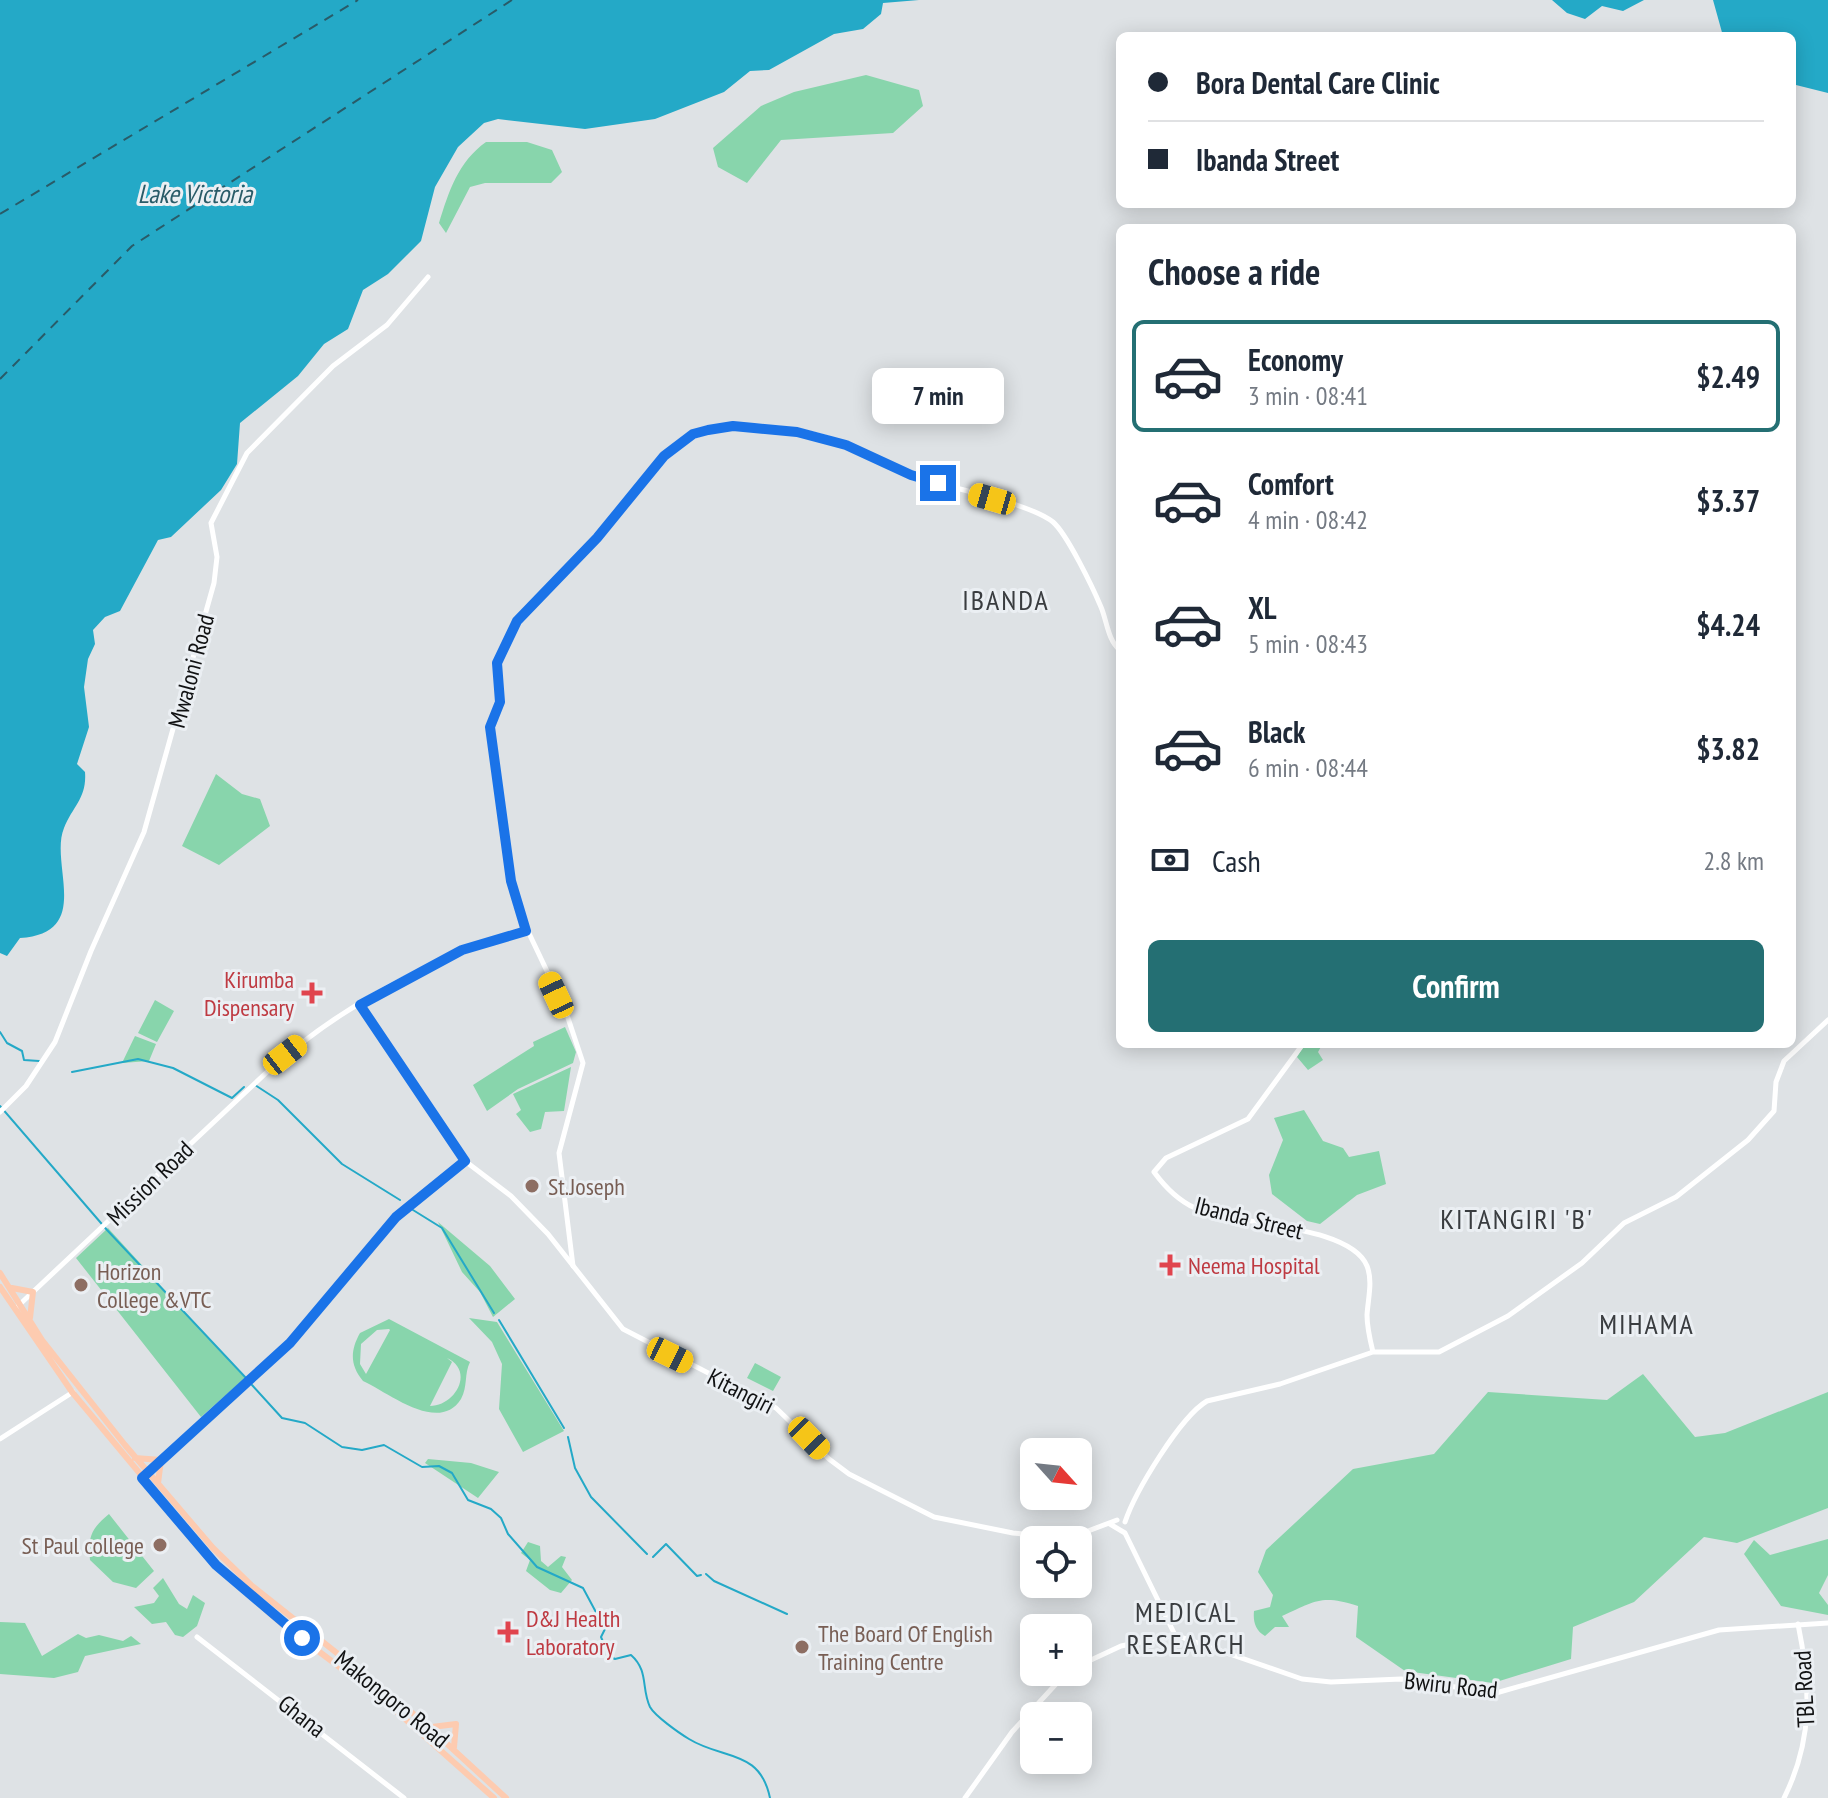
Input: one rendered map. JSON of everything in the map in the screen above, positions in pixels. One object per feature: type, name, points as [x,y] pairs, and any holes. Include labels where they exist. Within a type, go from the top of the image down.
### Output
[{"type":"main road","name":"Makongoro Road","points":[[0,1273],[17,1307],[76,1390],[216,1565],[281,1623],[396,1711],[494,1798]]},
{"type":"main road","points":[[9,1286],[23,1293],[33,1292],[29,1314],[31,1323]]},
{"type":"main road","name":"Makongoro Road","points":[[0,1287],[31,1323],[76,1390],[135,1458],[145,1476],[158,1484],[213,1548],[251,1585],[429,1726],[506,1798]]},
{"type":"main road","points":[[135,1458],[161,1460],[158,1484]]},
{"type":"main road","points":[[429,1726],[446,1728],[456,1724],[455,1749]]},
{"type":"street","name":"Mwaloni Road","points":[[0,1112],[32,1079],[55,1042],[147,824],[214,583],[217,557],[212,521],[250,448],[333,366],[387,325],[428,277]]},
{"type":"street","points":[[573,1266],[559,1153],[583,1063],[565,1009],[526,931],[511,881],[491,721],[500,702],[496,674],[500,653],[517,621],[588,548],[664,456],[693,434],[733,426],[797,432],[846,445],[911,475],[1049,519],[1068,542],[1101,607],[1116,647]]},
{"type":"street","name":"Mission Road","points":[[17,1307],[285,1055],[360,1005],[462,950],[526,931]]},
{"type":"street","name":"Kitangiri","points":[[360,1005],[465,1161],[520,1205],[623,1329],[776,1408],[838,1467],[934,1517],[1062,1540],[1108,1523],[1121,1522]]},
{"type":"street","points":[[1092,1659],[1121,1646],[1175,1635],[1121,1522],[1165,1447],[1197,1407],[1220,1397],[1291,1381],[1373,1352],[1439,1352],[1539,1296],[1582,1263],[1624,1223],[1676,1197],[1748,1140],[1772,1114],[1776,1082],[1784,1061],[1828,1020]]},
{"type":"street","name":"Ibanda Street","points":[[1300,1048],[1248,1119],[1166,1158],[1154,1172],[1166,1188],[1192,1207],[1226,1217],[1306,1231],[1358,1254],[1367,1265],[1370,1280],[1367,1317],[1373,1352]]},
{"type":"street","points":[[145,1476],[251,1379],[321,1309],[396,1217],[465,1161]]},
{"type":"street","points":[[0,1439],[76,1390]]},
{"type":"street","name":"Bwiru Road","points":[[1175,1635],[1302,1679],[1331,1682],[1401,1679],[1496,1693],[1719,1630],[1828,1623]]},
{"type":"street","name":"TBL Road","points":[[1784,1798],[1799,1767],[1808,1727],[1808,1687],[1798,1624]]},
{"type":"street","name":"Ghana","points":[[197,1637],[404,1798]]},
{"type":"street","points":[[965,1798],[1012,1732],[1054,1686]]},
{"type":"green space","points":[[866,75],[919,90],[923,106],[893,133],[781,140],[747,183],[718,167],[713,148],[761,106],[794,92]]},
{"type":"green space","points":[[486,142],[527,142],[552,150],[562,172],[551,183],[485,183],[470,187],[446,233],[439,223],[451,189],[461,168]]},
{"type":"green space","points":[[216,774],[242,794],[260,799],[270,826],[219,865],[182,846]]},
{"type":"green space","points":[[155,1000],[174,1011],[157,1042],[138,1033]]},
{"type":"green space","points":[[565,1027],[576,1052],[573,1063],[518,1089],[487,1111],[473,1085],[534,1046],[533,1042]]},
{"type":"green space","points":[[135,1036],[156,1044],[149,1061],[122,1063]]},
{"type":"green space","points":[[1303,1048],[1320,1048],[1318,1052],[1323,1060],[1308,1070],[1297,1057]]},
{"type":"green space","points":[[571,1067],[564,1111],[545,1112],[541,1129],[530,1132],[516,1114],[521,1110],[513,1094]]},
{"type":"green space","points":[[1304,1110],[1323,1141],[1343,1148],[1349,1157],[1379,1151],[1386,1184],[1357,1195],[1320,1224],[1307,1221],[1272,1194],[1269,1175],[1283,1140],[1274,1118]]},
{"type":"green space","points":[[438,1222],[490,1266],[515,1299],[493,1317],[480,1292],[462,1272]]},
{"type":"green space","points":[[108,1228],[245,1378],[201,1417],[76,1258]]},
{"type":"green space","points":[[469,1318],[497,1322],[564,1431],[523,1452],[499,1409],[502,1364],[492,1342]]},
{"type":"green space","points":[[389,1319],[470,1362],[461,1399],[452,1409],[440,1413],[427,1412],[363,1381],[353,1358],[360,1333]],"holes":[[[377,1330],[390,1330],[366,1374],[360,1364],[361,1344]],[[447,1358],[455,1364],[460,1371],[461,1379],[454,1394],[430,1406],[452,1362]]]},
{"type":"green space","points":[[755,1363],[781,1377],[773,1391],[747,1378]]},
{"type":"green space","points":[[1643,1374],[1695,1437],[1725,1433],[1828,1392],[1828,1508],[1737,1543],[1704,1537],[1634,1602],[1573,1627],[1571,1659],[1493,1683],[1405,1671],[1356,1637],[1358,1606],[1345,1602],[1326,1600],[1303,1606],[1282,1616],[1289,1627],[1275,1627],[1265,1636],[1257,1628],[1254,1611],[1270,1607],[1273,1595],[1258,1572],[1266,1550],[1353,1469],[1434,1454],[1488,1392],[1607,1400]]},
{"type":"green space","points":[[428,1459],[471,1463],[499,1472],[478,1498],[425,1463]]},
{"type":"green space","points":[[109,1514],[154,1571],[136,1588],[113,1582],[90,1560],[92,1534]]},
{"type":"green space","points":[[1828,1539],[1828,1575],[1819,1593],[1828,1605],[1828,1615],[1781,1606],[1744,1554],[1754,1540],[1770,1555]]},
{"type":"green space","points":[[528,1542],[540,1546],[541,1561],[548,1567],[561,1556],[566,1557],[562,1567],[572,1580],[561,1593],[550,1590],[526,1571],[530,1560],[521,1553]]},
{"type":"green space","points":[[163,1578],[179,1604],[187,1609],[193,1595],[205,1603],[197,1626],[183,1637],[175,1635],[166,1622],[152,1624],[134,1607],[154,1603],[159,1596],[153,1588]]},
{"type":"green space","points":[[0,1622],[25,1623],[42,1656],[78,1634],[86,1638],[99,1635],[123,1641],[131,1636],[141,1644],[85,1656],[78,1672],[54,1678],[0,1674]]},
{"type":"water","name":"Lake Victoria","points":[[0,0],[919,0],[883,3],[881,14],[863,29],[834,34],[769,70],[750,71],[724,92],[655,119],[585,129],[498,119],[484,123],[458,147],[435,187],[421,241],[388,274],[363,290],[348,329],[324,344],[298,376],[240,423],[237,464],[221,490],[171,537],[158,540],[120,611],[105,617],[93,630],[95,644],[88,659],[84,687],[89,727],[77,764],[85,772],[85,781],[82,795],[64,828],[61,843],[62,910],[56,924],[43,933],[20,938],[7,956],[0,953]]},
{"type":"water","points":[[1552,0],[1644,0],[1623,11],[1602,6],[1585,19],[1567,13]]},
{"type":"water","points":[[1713,0],[1828,0],[1828,93],[1796,85],[1796,32],[1722,32]]},
{"type":"waterway","points":[[0,1032],[7,1043],[22,1051],[24,1060],[39,1061]]},
{"type":"waterway","points":[[72,1072],[138,1059],[173,1068],[232,1098],[244,1087]]},
{"type":"waterway","points":[[255,1085],[278,1100],[342,1164],[400,1200]]},
{"type":"waterway","points":[[0,1106],[107,1230],[246,1378]]},
{"type":"waterway","points":[[413,1210],[442,1228],[494,1313]]},
{"type":"waterway","points":[[499,1320],[564,1428]]},
{"type":"waterway","points":[[252,1385],[282,1418],[305,1423],[342,1447],[362,1450],[384,1445],[422,1467],[439,1466],[452,1473],[468,1500],[491,1509],[501,1518],[508,1534],[537,1567],[583,1588],[605,1629],[601,1637],[609,1656],[615,1659],[631,1655],[637,1661],[643,1673],[647,1700],[657,1715],[702,1746],[749,1763],[765,1782],[770,1798]]},
{"type":"waterway","points":[[568,1437],[575,1468],[591,1497],[647,1554]]},
{"type":"waterway","points":[[653,1557],[666,1544],[697,1576],[701,1575]]},
{"type":"waterway","points":[[706,1574],[714,1581],[787,1614]]},
{"type":"ferry route","points":[[0,214],[358,0]]},
{"type":"ferry route","points":[[0,379],[132,246],[512,0]]},
{"type":"place","name":"Kirumba Dispensary","points":[[312,993]]},
{"type":"place","name":"St.Joseph","points":[[532,1186]]},
{"type":"place","name":"Neema Hospital","points":[[1170,1265]]},
{"type":"place","name":"Horizon College &VTC","points":[[81,1285]]},
{"type":"place","name":"St Paul college","points":[[160,1545]]},
{"type":"place","name":"D&J Health Laboratory","points":[[508,1632]]},
{"type":"place","name":"The Board Of English Training Centre","points":[[802,1647]]},
{"type":"district","name":"IBANDA","points":[[1006,599]]},
{"type":"district","name":"KITANGIRI 'B'","points":[[1517,1218]]},
{"type":"district","name":"MIHAMA","points":[[1647,1323]]},
{"type":"district","name":"MEDICAL RESEARCH","points":[[1186,1627]]},
{"type":"route","points":[[302,1638],[216,1565],[142,1478],[290,1343],[396,1217],[465,1161],[360,1005],[462,950],[526,931],[511,881],[490,727],[500,702],[496,674],[505,642],[517,621],[597,538],[664,456],[693,434],[733,426],[797,432],[846,445],[911,475],[938,483]]}]
